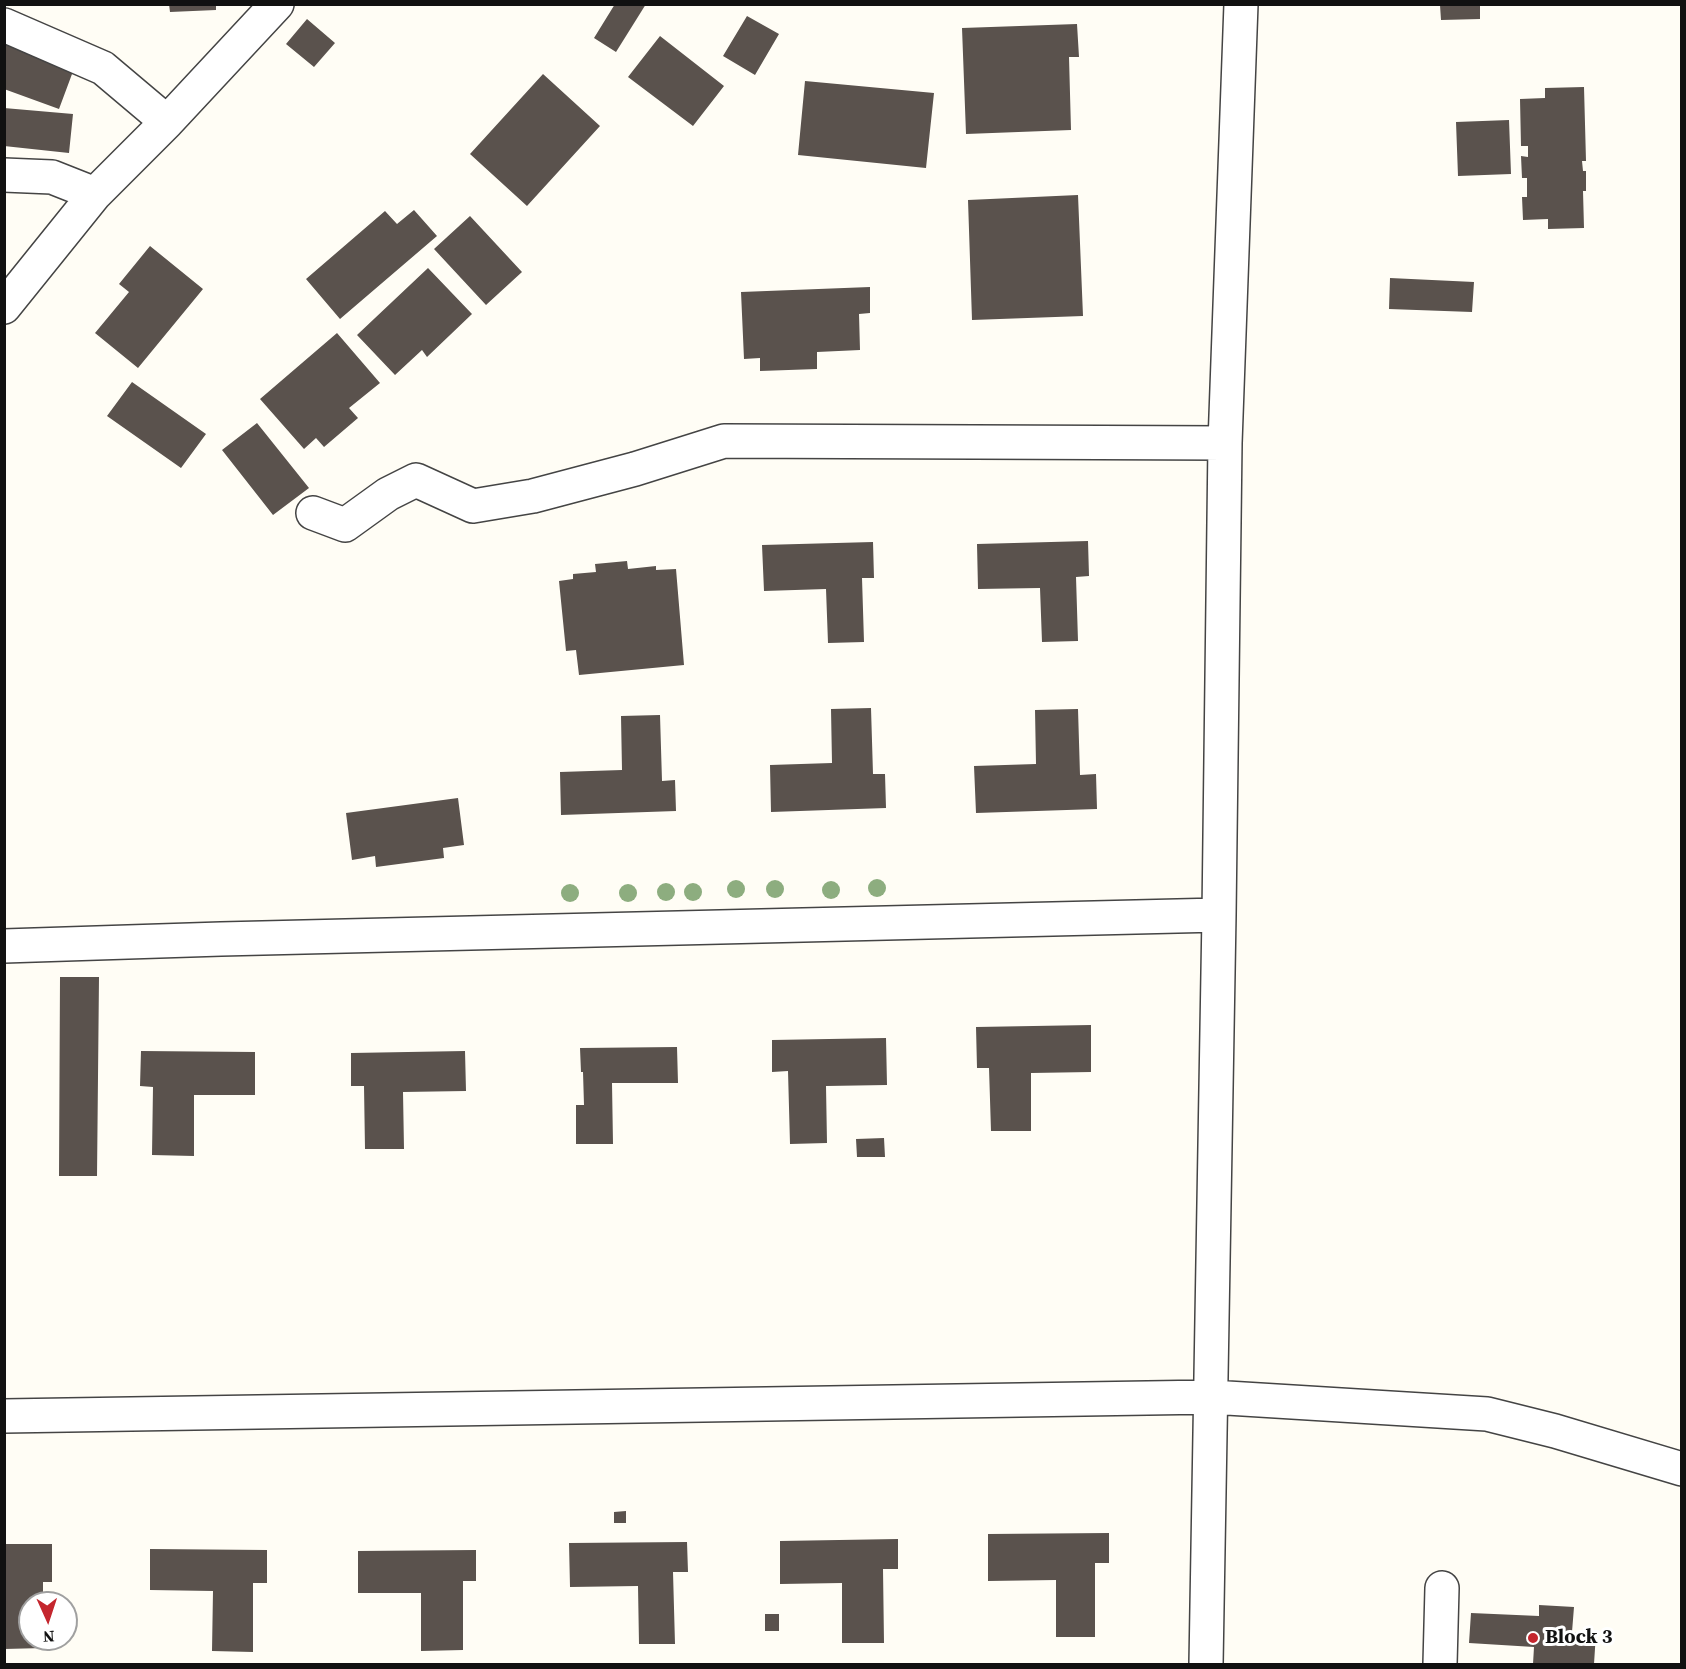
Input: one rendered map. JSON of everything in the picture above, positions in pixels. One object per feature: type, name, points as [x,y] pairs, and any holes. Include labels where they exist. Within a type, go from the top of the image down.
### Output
[{"type":"street","points":[[4,307],[95,194],[167,122],[277,4]]},
{"type":"street","points":[[1206,1665],[1219,915],[1224,443],[1241,4]]},
{"type":"street","points":[[4,25],[103,68],[167,122]]},
{"type":"street","points":[[4,175],[52,177],[95,194]]},
{"type":"street","points":[[313,513],[345,525],[388,494],[416,480],[473,506],[533,496],[636,469],[724,441],[1224,443]]},
{"type":"street","points":[[4,946],[1219,915]]},
{"type":"street","points":[[4,1416],[1211,1397],[1487,1414],[1555,1431],[1682,1469]]},
{"type":"street","points":[[1440,1665],[1442,1588]]},
{"type":"building","points":[[169,4],[216,4],[216,10],[170,12]]},
{"type":"building","points":[[615,4],[646,4],[616,52],[594,38]]},
{"type":"building","points":[[1480,4],[1480,19],[1441,20],[1440,5]]},
{"type":"building","points":[[747,16],[779,34],[755,75],[723,56]]},
{"type":"building","points":[[307,19],[335,43],[314,67],[286,44]]},
{"type":"building","points":[[1077,24],[1079,57],[1069,57],[1071,130],[966,134],[962,28]]},
{"type":"building","points":[[660,36],[724,86],[693,126],[628,77]]},
{"type":"building","points":[[4,40],[75,66],[59,109],[4,89]]},
{"type":"building","points":[[543,74],[600,126],[527,206],[470,154]]},
{"type":"building","points":[[805,81],[934,93],[926,168],[798,155]]},
{"type":"building","points":[[1584,87],[1586,161],[1582,161],[1583,171],[1586,171],[1586,191],[1583,191],[1584,228],[1548,229],[1548,219],[1523,220],[1522,197],[1527,197],[1527,178],[1522,178],[1521,156],[1528,157],[1528,146],[1521,146],[1520,99],[1545,98],[1545,88]]},
{"type":"building","points":[[4,108],[73,114],[69,153],[4,146]]},
{"type":"building","points":[[1509,120],[1511,174],[1458,176],[1456,122]]},
{"type":"building","points":[[1078,195],[1083,316],[972,320],[968,200]]},
{"type":"building","points":[[414,210],[437,236],[340,319],[306,279],[385,211],[397,224]]},
{"type":"building","points":[[470,216],[522,272],[486,305],[434,249]]},
{"type":"building","points":[[150,246],[203,289],[138,368],[95,333],[129,292],[119,284]]},
{"type":"building","points":[[428,268],[472,314],[427,357],[422,350],[395,375],[357,335]]},
{"type":"building","points":[[1390,278],[1474,282],[1472,312],[1389,309]]},
{"type":"building","points":[[870,287],[870,313],[859,314],[860,350],[817,352],[817,369],[760,371],[760,358],[744,359],[741,292]]},
{"type":"building","points":[[337,333],[380,383],[349,408],[358,418],[324,447],[316,438],[304,449],[260,399]]},
{"type":"building","points":[[132,382],[206,434],[181,468],[107,416]]},
{"type":"building","points":[[257,423],[309,488],[273,515],[222,450]]},
{"type":"building","points":[[1088,541],[1089,576],[1076,577],[1078,641],[1042,642],[1040,588],[978,589],[977,544]]},
{"type":"building","points":[[873,542],[874,578],[862,578],[864,642],[828,643],[826,589],[764,591],[762,545]]},
{"type":"building","points":[[627,561],[628,569],[656,566],[656,570],[676,569],[684,665],[579,675],[576,650],[566,651],[559,581],[573,579],[573,574],[596,572],[595,564]]},
{"type":"building","points":[[871,708],[873,774],[885,774],[886,808],[771,812],[770,765],[832,763],[831,709]]},
{"type":"building","points":[[1078,709],[1080,775],[1096,774],[1097,809],[976,813],[974,766],[1036,764],[1035,710]]},
{"type":"building","points":[[660,715],[662,781],[675,780],[676,811],[561,815],[560,772],[622,770],[621,716]]},
{"type":"building","points":[[458,798],[464,845],[443,848],[444,858],[376,867],[375,856],[352,860],[346,813]]},
{"type":"building","points":[[60,977],[99,977],[97,1176],[59,1176]]},
{"type":"building","points":[[1091,1025],[1091,1072],[1031,1073],[1031,1131],[991,1131],[989,1068],[977,1068],[976,1027]]},
{"type":"building","points":[[886,1038],[887,1085],[826,1086],[827,1143],[790,1144],[788,1071],[772,1072],[772,1040]]},
{"type":"building","points":[[677,1047],[678,1083],[612,1083],[613,1144],[576,1144],[576,1105],[584,1105],[580,1048]]},
{"type":"building","points":[[141,1051],[255,1052],[255,1095],[194,1095],[194,1156],[152,1155],[153,1087],[140,1086]]},
{"type":"building","points":[[465,1051],[466,1091],[403,1092],[404,1149],[365,1149],[364,1086],[351,1086],[351,1053]]},
{"type":"building","points":[[884,1138],[885,1157],[857,1157],[856,1139]]},
{"type":"building","points":[[626,1511],[626,1523],[614,1523],[614,1512]]},
{"type":"building","points":[[1109,1533],[1109,1563],[1095,1563],[1095,1637],[1056,1637],[1056,1580],[988,1581],[988,1534]]},
{"type":"building","points":[[898,1539],[898,1569],[883,1569],[884,1643],[842,1643],[842,1583],[780,1584],[780,1541]]},
{"type":"building","points":[[687,1542],[688,1572],[673,1572],[675,1644],[639,1644],[638,1586],[570,1587],[569,1543]]},
{"type":"building","points":[[4,1544],[52,1544],[52,1582],[43,1582],[43,1591],[18,1591],[18,1649],[4,1649]]},
{"type":"building","points":[[150,1549],[267,1550],[267,1583],[253,1583],[253,1652],[212,1651],[213,1591],[150,1590]]},
{"type":"building","points":[[476,1550],[476,1581],[463,1581],[463,1650],[421,1651],[421,1593],[358,1593],[358,1551]]},
{"type":"building","name":"Block 3","points":[[1539,1605],[1574,1607],[1572,1632],[1596,1633],[1594,1664],[1533,1664],[1534,1647],[1469,1643],[1471,1613],[1539,1616]]},
{"type":"building","points":[[765,1614],[779,1614],[779,1631],[765,1631]]},
{"type":"place","name":"Block 3","points":[[1533,1638]]}]
